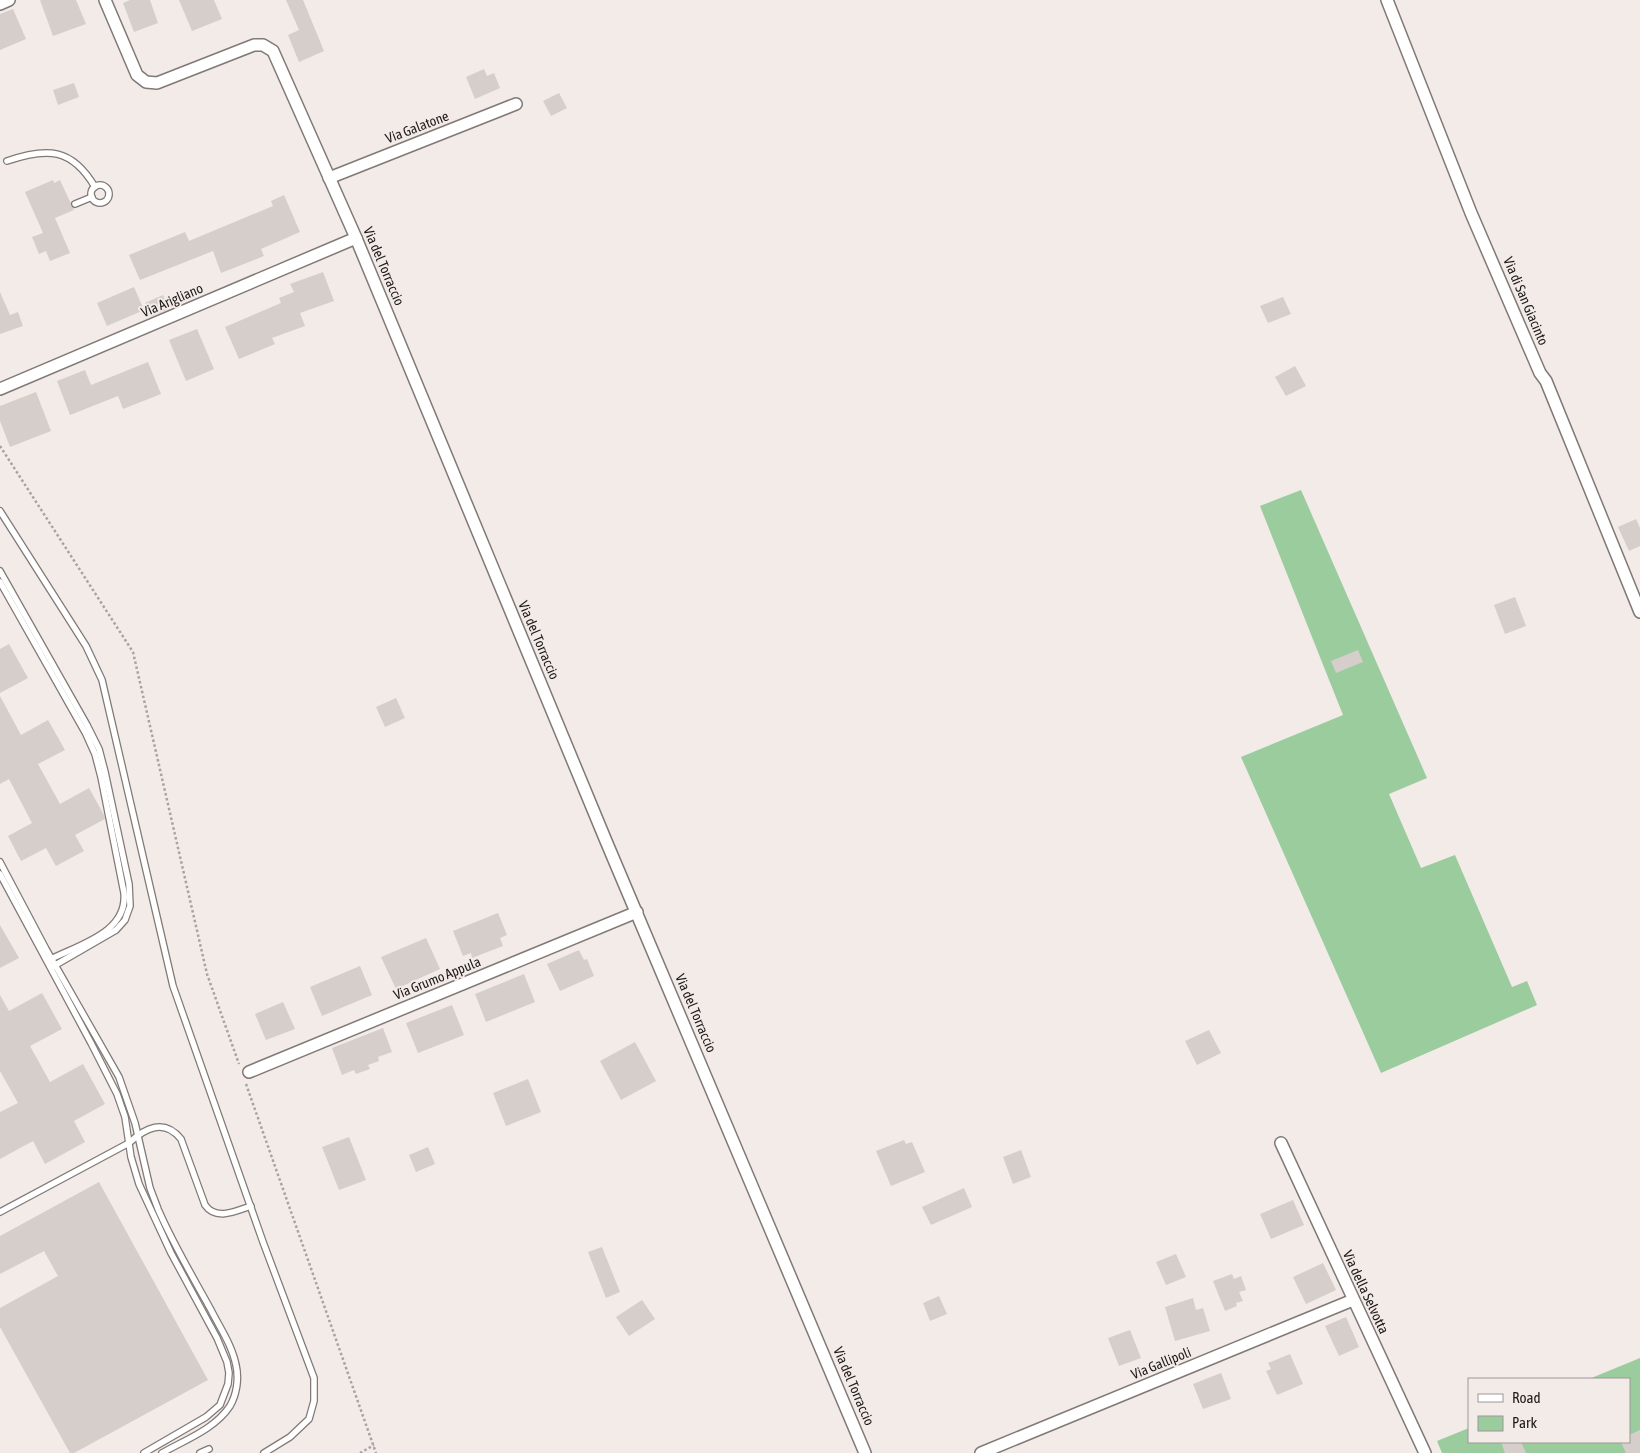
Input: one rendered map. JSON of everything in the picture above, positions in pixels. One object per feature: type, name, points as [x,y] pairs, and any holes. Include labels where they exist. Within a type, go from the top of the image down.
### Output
[{"type":"street","points":[[0,4],[9,0]]},
{"type":"street","name":"Via del Torraccio","points":[[105,0],[137,75],[146,82],[157,83],[254,45],[264,45],[273,51],[356,238],[865,1453]]},
{"type":"street","name":"Via di San Giacinto","points":[[1387,0],[1471,213],[1540,373],[1546,381],[1640,612]]},
{"type":"street","name":"Via Galatone","points":[[329,178],[516,104]]},
{"type":"street","name":"Via Arigliano","points":[[0,389],[356,238]]},
{"type":"street","name":"Via Grumo Appula","points":[[245,1073],[637,912]]},
{"type":"street","name":"Via della Selvotta","points":[[1281,1143],[1425,1453]]},
{"type":"street","name":"Via Gallipoli","points":[[981,1453],[1354,1300]]},
{"type":"lane","points":[[7,161],[38,152],[66,156],[87,173],[95,187]]},
{"type":"lane","points":[[100,186],[109,192],[108,198],[101,203],[95,202],[92,197],[95,187],[100,186]]},
{"type":"lane","points":[[75,204],[92,197]]},
{"type":"lane","points":[[0,511],[83,642],[102,680],[173,986],[310,1365],[315,1390],[312,1411],[306,1423],[290,1437],[264,1453]]},
{"type":"lane","points":[[0,571],[88,725],[99,750],[129,884],[130,906],[123,923],[111,933],[51,963]]},
{"type":"lane","points":[[0,582],[86,734],[95,754],[102,777],[124,893],[124,904],[118,921],[110,928],[51,963]]},
{"type":"lane","points":[[0,862],[117,1094],[125,1116],[135,1174],[143,1196],[223,1351],[229,1373],[225,1395],[216,1409],[206,1417],[144,1453]]},
{"type":"lane","points":[[0,874],[119,1077],[128,1100],[150,1188],[158,1209],[230,1346],[237,1372],[235,1394],[231,1404],[222,1416],[201,1432],[162,1453]]},
{"type":"lane","points":[[0,1212],[129,1143],[138,1134],[149,1128],[158,1127],[170,1130],[179,1137],[194,1169],[205,1205],[211,1211],[225,1214],[251,1206]]},
{"type":"lane","points":[[200,1453],[209,1449]]},
{"type":"path","points":[[0,446],[133,652],[207,974],[245,1073],[376,1453]]},
{"type":"path","points":[[360,1453],[374,1445]]},
{"type":"green space","points":[[1301,490],[1427,778],[1389,794],[1421,868],[1455,855],[1512,987],[1527,981],[1537,1005],[1381,1073],[1241,757],[1343,715],[1260,506]]},
{"type":"green space","points":[[1640,1358],[1640,1453],[1442,1453],[1437,1441],[1468,1428],[1468,1443],[1630,1443],[1630,1378],[1591,1378]]},
{"type":"building","points":[[40,0],[76,0],[86,24],[53,36]]},
{"type":"building","points":[[130,0],[150,0],[158,23],[134,32],[123,3]]},
{"type":"building","points":[[179,0],[214,0],[222,19],[192,31]]},
{"type":"building","points":[[286,0],[303,0],[324,51],[299,62],[288,35],[299,30]]},
{"type":"building","points":[[13,9],[26,39],[0,50],[0,14]]},
{"type":"building","points":[[484,69],[487,76],[494,73],[500,88],[475,99],[466,77]]},
{"type":"building","points":[[74,83],[79,97],[58,105],[53,90]]},
{"type":"building","points":[[559,93],[567,108],[551,116],[543,101]]},
{"type":"building","points":[[53,180],[54,183],[60,180],[74,210],[55,218],[70,253],[50,261],[46,251],[39,254],[32,237],[43,233],[25,192]]},
{"type":"building","points":[[284,195],[300,232],[261,249],[264,256],[221,273],[213,251],[140,280],[129,255],[185,232],[189,241],[273,206],[271,201]]},
{"type":"building","points":[[323,272],[334,301],[300,313],[305,326],[272,338],[275,344],[239,359],[225,327],[281,303],[279,298],[294,292],[290,284]]},
{"type":"building","points":[[134,287],[144,310],[107,326],[97,303]]},
{"type":"building","points":[[0,292],[10,315],[18,312],[23,326],[0,334]]},
{"type":"building","points":[[163,295],[169,309],[151,317],[145,303]]},
{"type":"building","points":[[1283,297],[1291,314],[1268,323],[1260,306]]},
{"type":"building","points":[[197,329],[214,369],[186,381],[169,340]]},
{"type":"building","points":[[148,362],[161,394],[123,409],[118,396],[70,415],[57,381],[85,370],[91,385]]},
{"type":"building","points":[[1295,366],[1306,386],[1286,396],[1275,377]]},
{"type":"building","points":[[36,392],[51,431],[10,447],[0,421],[0,406]]},
{"type":"building","points":[[1636,519],[1640,528],[1640,546],[1629,551],[1618,527]]},
{"type":"building","points":[[1515,597],[1526,626],[1505,634],[1494,605]]},
{"type":"building","points":[[9,644],[28,678],[0,693],[0,649]]},
{"type":"building","points":[[1358,650],[1363,662],[1336,673],[1331,661]]},
{"type":"building","points":[[0,696],[21,735],[48,720],[65,750],[38,764],[60,804],[89,788],[104,815],[105,819],[75,835],[84,851],[56,866],[46,848],[21,861],[8,836],[32,823],[9,779],[0,784]]},
{"type":"building","points":[[396,698],[405,718],[385,727],[376,707]]},
{"type":"building","points":[[498,913],[507,935],[500,938],[503,946],[472,958],[471,953],[463,956],[453,931]]},
{"type":"building","points":[[0,925],[19,958],[0,968]]},
{"type":"building","points":[[426,938],[440,969],[396,989],[381,957]]},
{"type":"building","points":[[579,950],[584,960],[587,959],[594,976],[560,991],[547,964]]},
{"type":"building","points":[[360,966],[372,995],[322,1016],[310,987]]},
{"type":"building","points":[[524,974],[535,1002],[486,1022],[475,994]]},
{"type":"building","points":[[42,993],[62,1029],[30,1046],[50,1082],[83,1064],[105,1104],[74,1121],[85,1142],[45,1164],[33,1141],[0,1159],[0,1112],[18,1103],[0,1071],[0,995],[9,1011]]},
{"type":"building","points":[[283,1002],[295,1029],[266,1040],[255,1014]]},
{"type":"building","points":[[452,1005],[464,1035],[418,1053],[406,1023]]},
{"type":"building","points":[[383,1028],[392,1052],[378,1057],[379,1061],[368,1065],[370,1069],[356,1074],[354,1070],[342,1075],[332,1048]]},
{"type":"building","points":[[1209,1030],[1221,1053],[1197,1065],[1185,1041]]},
{"type":"building","points":[[635,1042],[656,1081],[621,1100],[600,1061]]},
{"type":"building","points":[[528,1079],[541,1112],[506,1126],[493,1093]]},
{"type":"building","points":[[349,1137],[366,1180],[339,1190],[322,1147]]},
{"type":"building","points":[[904,1140],[906,1144],[912,1142],[925,1172],[891,1186],[876,1151]]},
{"type":"building","points":[[428,1147],[435,1164],[416,1172],[409,1155]]},
{"type":"building","points":[[1021,1150],[1031,1177],[1013,1184],[1003,1157]]},
{"type":"building","points":[[99,1182],[208,1380],[74,1453],[70,1453],[0,1327],[0,1308],[58,1276],[44,1251],[0,1274],[0,1236]]},
{"type":"building","points":[[964,1188],[972,1207],[931,1225],[922,1207]]},
{"type":"building","points":[[1293,1200],[1304,1225],[1271,1239],[1260,1214]]},
{"type":"building","points":[[602,1247],[620,1292],[606,1298],[588,1252]]},
{"type":"building","points":[[1176,1254],[1186,1277],[1166,1285],[1156,1262]]},
{"type":"building","points":[[1323,1263],[1336,1290],[1306,1304],[1293,1277]]},
{"type":"building","points":[[1232,1274],[1234,1279],[1241,1276],[1246,1290],[1239,1292],[1243,1301],[1236,1303],[1237,1306],[1225,1311],[1213,1281]]},
{"type":"building","points":[[939,1296],[947,1314],[930,1321],[923,1303]]},
{"type":"building","points":[[1193,1298],[1196,1310],[1203,1308],[1210,1331],[1175,1341],[1165,1307]]},
{"type":"building","points":[[642,1300],[655,1319],[629,1336],[616,1317]]},
{"type":"building","points":[[1346,1317],[1359,1347],[1339,1356],[1325,1326]]},
{"type":"building","points":[[1130,1330],[1141,1358],[1119,1366],[1108,1338]]},
{"type":"building","points":[[1290,1354],[1303,1384],[1277,1395],[1266,1371],[1271,1369],[1268,1363]]},
{"type":"building","points":[[1221,1373],[1231,1399],[1203,1409],[1193,1384]]},
{"type":"building","points":[[1640,1430],[1640,1453],[1626,1453],[1621,1443],[1630,1443],[1630,1435]]},
{"type":"building","points":[[1501,1443],[1521,1443],[1526,1453],[1505,1453]]}]
